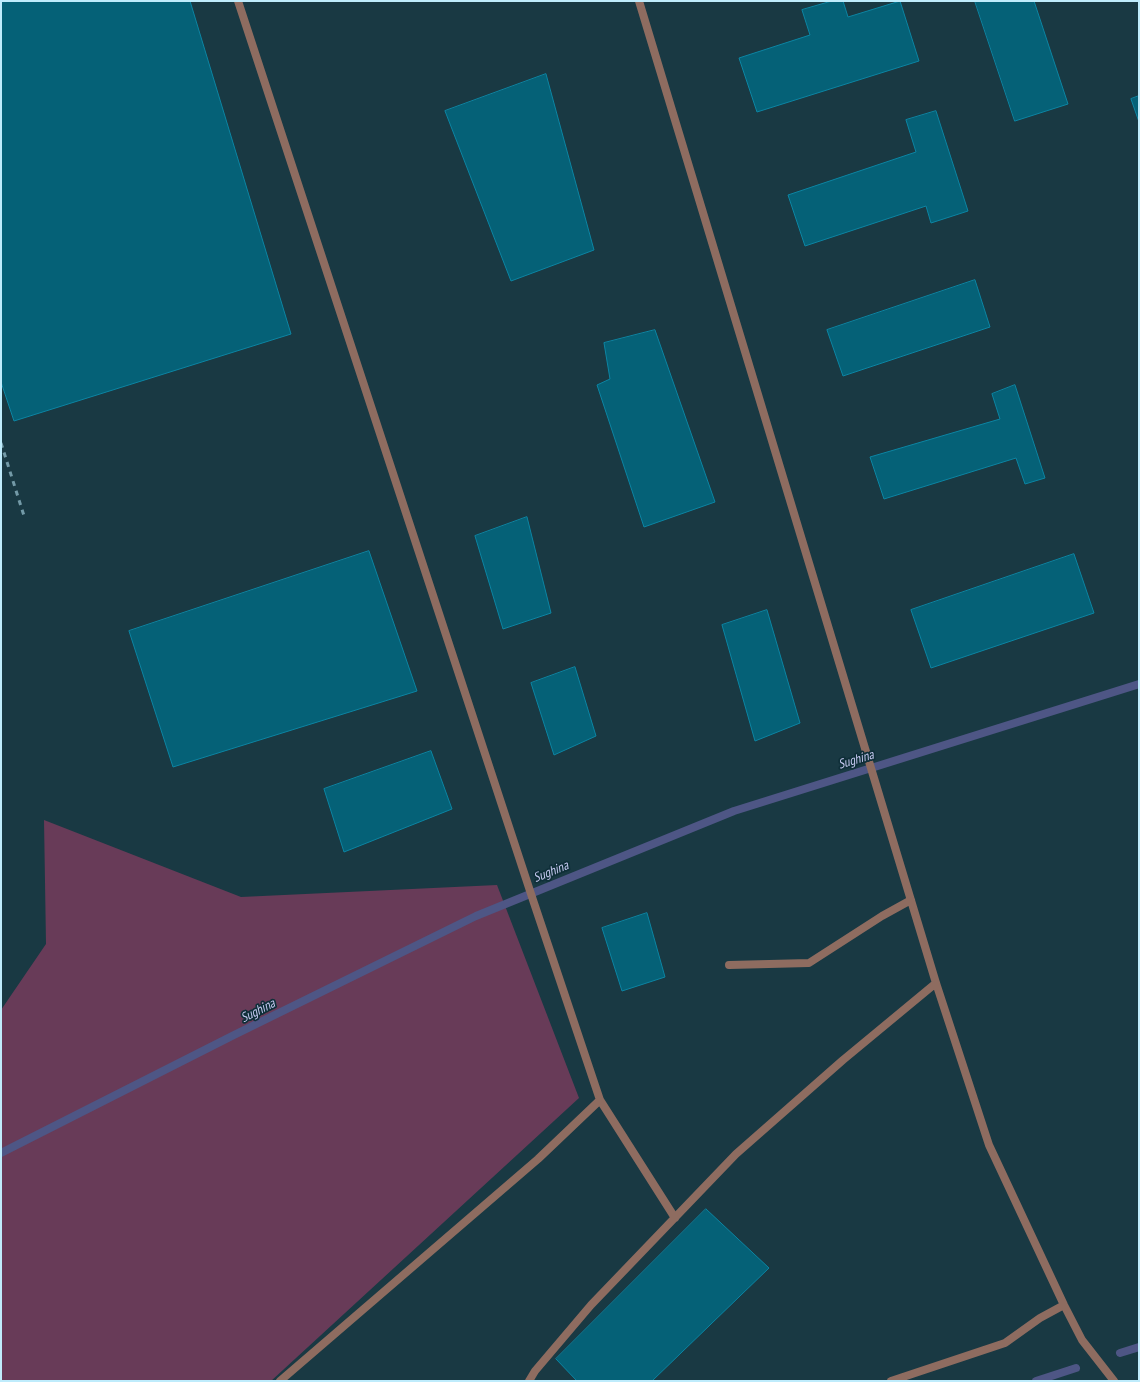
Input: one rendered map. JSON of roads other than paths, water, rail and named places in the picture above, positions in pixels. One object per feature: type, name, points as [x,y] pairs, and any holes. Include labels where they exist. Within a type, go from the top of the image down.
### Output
[{"type":"lane","points":[[238,1],[600,1100],[675,1218]]},
{"type":"lane","points":[[639,1],[936,983],[989,1145],[1082,1340],[1114,1381]]},
{"type":"lane","points":[[729,965],[809,963],[882,916],[911,900]]},
{"type":"lane","points":[[529,1381],[535,1371],[591,1305],[736,1154],[843,1060],[936,983]]},
{"type":"lane","points":[[280,1381],[538,1159],[600,1100]]},
{"type":"lane","points":[[891,1381],[1005,1343],[1040,1318],[1064,1305]]},
{"type":"waterway","name":"Sughina","points":[[1,1153],[234,1035],[476,916],[734,811],[1139,684]]},
{"type":"waterway","points":[[1120,1353],[1139,1347]]},
{"type":"waterway","points":[[1036,1381],[1076,1368]]},
{"type":"railway","points":[[1,443],[25,519]]}]
